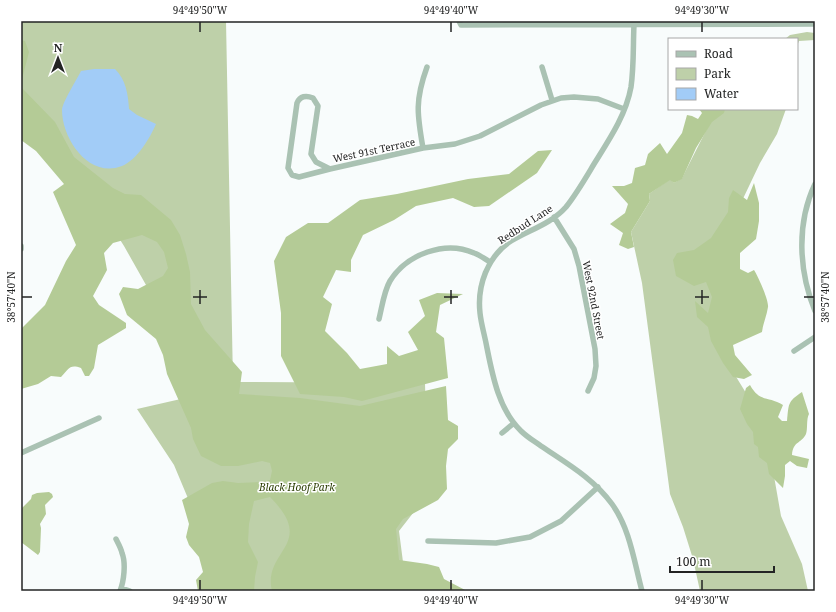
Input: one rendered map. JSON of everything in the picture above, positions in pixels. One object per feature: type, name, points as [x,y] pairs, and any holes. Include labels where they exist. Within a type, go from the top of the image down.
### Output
[{"type":"street","points":[[460,23],[634,25],[815,24]]},
{"type":"street","name":"Redbud Lane","points":[[634,25],[631,88],[624,109],[612,135],[583,183],[564,208],[554,217],[534,230],[512,241],[490,262],[484,273],[481,286],[480,314],[497,389],[505,408],[521,431],[598,487],[611,503],[624,524],[642,591]]},
{"type":"street","name":"West 91st Terrace","points":[[423,148],[417,113],[418,98],[428,67]]},
{"type":"street","points":[[542,67],[552,100]]},
{"type":"street","name":"West 91st Terrace","points":[[330,169],[316,162],[311,154],[318,106],[313,98],[304,96],[297,103],[288,168],[292,175],[299,177],[423,148],[454,144],[480,136],[552,100],[561,98],[574,97],[592,99],[609,103],[624,109]]},
{"type":"street","points":[[815,184],[808,198],[802,232],[803,268],[810,298],[815,311]]},
{"type":"street","name":"West 92nd Street","points":[[554,217],[574,248],[579,266],[595,349],[596,366],[594,378],[588,391]]},
{"type":"street","points":[[379,319],[390,282],[406,263],[415,257],[426,252],[450,248],[474,252],[490,262]]},
{"type":"street","points":[[794,351],[814,339]]},
{"type":"street","points":[[21,453],[99,418]]},
{"type":"street","points":[[502,432],[514,423]]},
{"type":"street","points":[[428,541],[496,543],[530,537],[561,521],[598,487]]},
{"type":"street","points":[[116,539],[123,554],[124,562],[121,590],[130,591]]},
{"type":"green space","name":"Black Hoof Park","points":[[21,21],[226,21],[233,382],[425,383],[428,501],[417,508],[399,531],[403,562],[431,591],[216,591],[208,546],[174,465],[137,409],[207,393],[124,246],[44,120],[21,104]]},
{"type":"green space","points":[[807,32],[815,33],[815,40],[799,41],[798,44],[798,38],[786,38],[790,35]]},
{"type":"green space","points":[[21,40],[25,41],[29,52],[21,83]]},
{"type":"green space","points":[[21,87],[55,122],[74,157],[113,188],[125,194],[141,195],[171,220],[180,235],[186,254],[190,272],[191,304],[205,330],[242,372],[239,394],[300,398],[360,406],[446,386],[448,420],[458,426],[458,439],[448,449],[446,466],[447,489],[438,500],[403,519],[396,529],[399,560],[439,567],[444,579],[467,591],[272,591],[271,577],[274,566],[289,537],[289,526],[283,513],[270,497],[254,501],[249,524],[248,542],[258,562],[254,591],[198,591],[196,580],[203,572],[199,557],[189,545],[186,537],[189,524],[182,500],[212,483],[223,481],[238,483],[262,482],[270,480],[272,471],[270,463],[262,461],[238,466],[221,466],[201,456],[193,439],[191,428],[167,374],[163,355],[156,339],[127,315],[119,294],[123,287],[138,289],[163,276],[168,268],[164,252],[157,242],[142,235],[113,243],[104,253],[107,270],[93,296],[99,305],[126,323],[126,328],[98,345],[94,368],[89,376],[85,376],[81,368],[72,367],[61,377],[51,376],[38,384],[21,389],[21,329],[45,305],[66,261],[76,245],[53,192],[64,184],[36,151],[21,140]]},
{"type":"green space","points":[[700,110],[725,110],[724,113],[712,122],[696,148],[682,179],[674,183],[670,180],[649,194],[650,201],[631,232],[634,247],[628,249],[619,245],[623,233],[610,224],[625,213],[628,204],[612,186],[624,186],[632,183],[635,168],[645,165],[648,154],[660,143],[667,154],[682,133],[687,115],[698,119],[702,113]]},
{"type":"green space","points":[[716,110],[786,110],[777,134],[760,163],[740,205],[719,277],[719,349],[746,393],[771,459],[781,516],[802,564],[808,591],[700,591],[693,559],[683,527],[670,494],[642,283],[631,232],[650,201],[649,194],[670,179],[674,183],[682,178]]},
{"type":"green space","points":[[552,150],[537,173],[489,206],[474,207],[453,198],[416,206],[394,220],[363,235],[351,260],[351,272],[336,270],[323,297],[332,304],[325,331],[347,353],[360,369],[387,364],[387,346],[399,356],[418,350],[408,332],[425,316],[419,300],[437,293],[463,294],[440,305],[436,332],[444,338],[448,378],[362,401],[344,397],[300,394],[281,356],[281,313],[274,261],[286,237],[308,223],[328,223],[360,200],[468,179],[509,174],[538,151]]},
{"type":"green space","points":[[754,183],[759,203],[759,221],[756,239],[740,253],[740,269],[748,273],[754,270],[765,294],[768,307],[762,332],[733,345],[735,355],[752,375],[744,379],[733,377],[723,363],[711,341],[708,327],[697,317],[695,301],[708,313],[712,297],[706,282],[694,286],[676,276],[673,260],[677,253],[694,250],[711,238],[728,212],[729,198],[733,190],[747,200]]},
{"type":"green space","points":[[750,385],[761,397],[783,405],[778,417],[782,421],[787,421],[791,401],[802,392],[809,414],[807,432],[794,447],[792,455],[809,459],[807,468],[797,466],[790,461],[785,465],[783,488],[769,474],[767,463],[759,457],[758,447],[754,444],[753,432],[747,424],[740,409],[746,388]]},
{"type":"green space","points":[[49,492],[53,497],[45,505],[46,514],[40,524],[40,552],[38,555],[21,542],[21,509],[31,499],[32,495]]},
{"type":"water","points":[[94,69],[115,69],[122,78],[126,88],[129,109],[137,115],[156,124],[147,142],[133,159],[122,166],[110,169],[99,167],[89,162],[80,154],[72,144],[63,121],[63,107],[81,71]]}]
